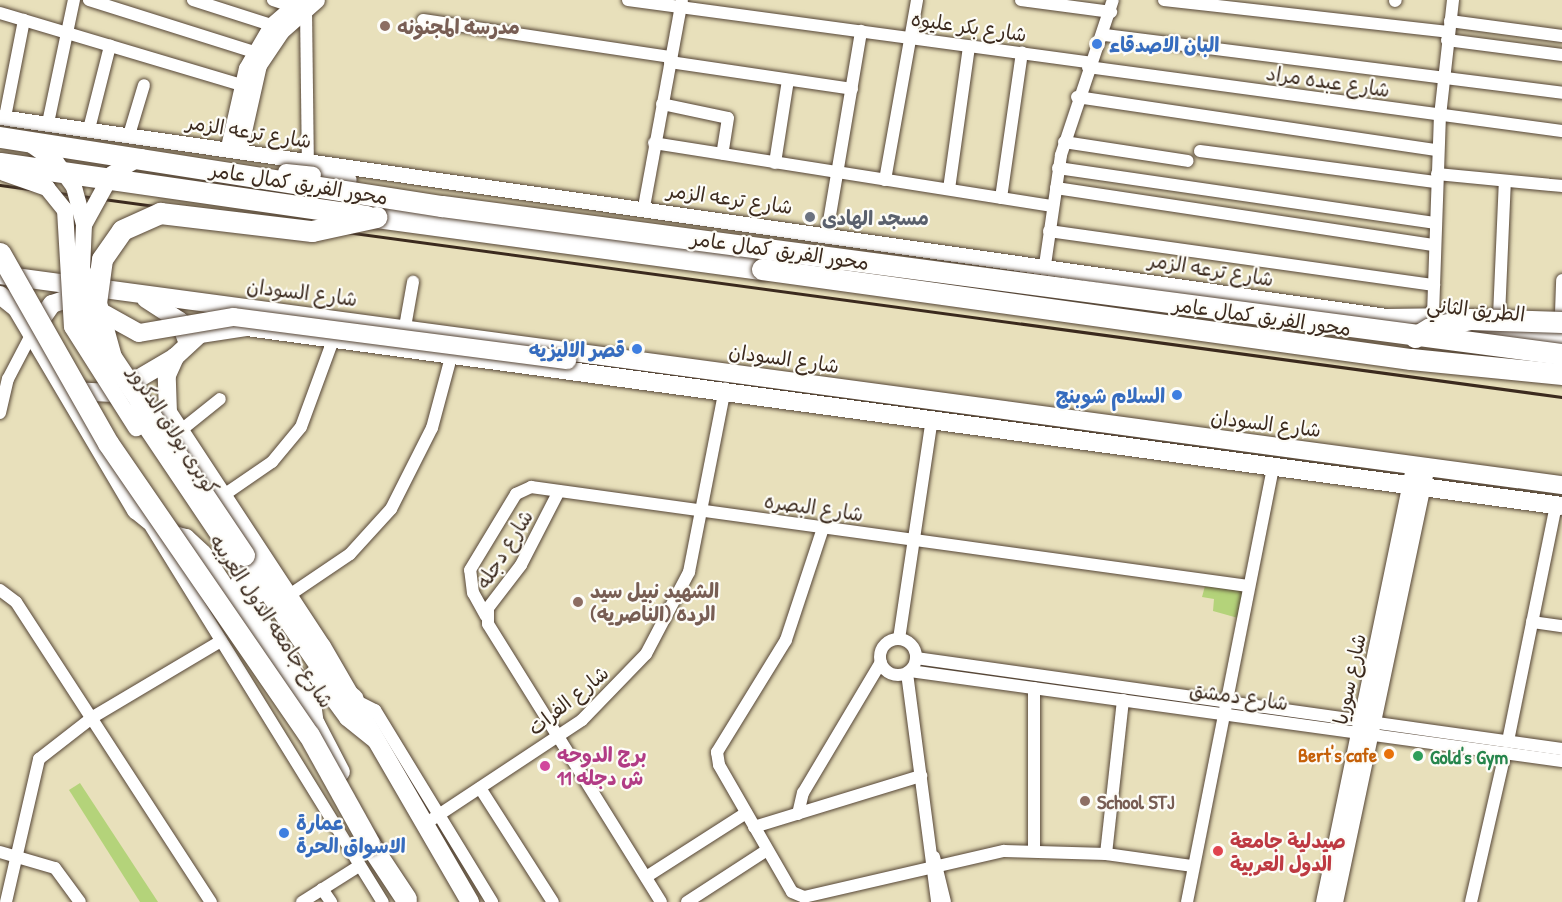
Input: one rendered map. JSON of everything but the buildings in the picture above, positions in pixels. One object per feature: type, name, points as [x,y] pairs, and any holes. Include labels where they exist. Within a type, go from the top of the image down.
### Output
[{"type":"highway","name":"محور الفريق كمال عامر","points":[[1,126],[442,206],[1415,337],[1562,354]]},
{"type":"highway","name":"محور الفريق كمال عامر","points":[[0,163],[375,217],[1411,359],[1562,374]]},
{"type":"highway","points":[[353,699],[331,681],[235,560],[111,357],[96,303],[102,260],[122,230],[160,213],[312,231],[375,217]]},
{"type":"highway","points":[[0,253],[108,443],[303,726],[369,843],[406,901]]},
{"type":"highway","points":[[1415,337],[1470,320],[1562,316]]},
{"type":"main road","name":"كوبرى بولاق الدكرور","points":[[1,126],[57,162],[74,187],[84,225],[80,267],[81,312],[94,345],[235,560],[313,703],[316,724]]},
{"type":"main road","points":[[84,225],[112,174],[141,157],[310,168],[349,180]]},
{"type":"main road","name":"كوبرى بولاق الدكرور","points":[[0,172],[35,181],[65,210],[70,235],[68,306],[76,336],[332,699],[375,741]]},
{"type":"main road","points":[[80,267],[104,316],[139,333],[234,317],[567,360],[611,356]]},
{"type":"main road","name":"شارع السودان","points":[[0,275],[611,356],[1273,466],[1560,502]]},
{"type":"main road","points":[[32,333],[52,304],[105,290]]},
{"type":"main road","points":[[133,294],[180,321],[193,338]]},
{"type":"main road","points":[[0,295],[32,333],[61,391],[149,524]]},
{"type":"main road","points":[[193,338],[189,319],[194,301]]},
{"type":"main road","name":"شارع السودان","points":[[193,338],[235,327],[451,357],[1420,466],[1562,485]]},
{"type":"main road","name":"شارع جامعه الدول العربيه","points":[[193,338],[175,357],[164,394],[180,431],[353,699],[375,741],[432,820],[470,902]]},
{"type":"main road","points":[[61,391],[114,393],[175,357]]},
{"type":"main road","points":[[1480,473],[1560,502]]},
{"type":"main road","name":"شارع جامعه الدول العربيه","points":[[149,524],[199,548],[316,724],[406,901]]},
{"type":"street","points":[[48,123],[69,40],[64,32],[74,0]]},
{"type":"street","points":[[88,0],[254,52]]},
{"type":"street","points":[[193,0],[271,25]]},
{"type":"street","points":[[273,0],[304,4]]},
{"type":"street","name":"شارع بكر عليوه","points":[[628,0],[681,3],[861,31],[1022,52],[1089,65]]},
{"type":"street","points":[[885,180],[917,0]]},
{"type":"street","points":[[1027,0],[1112,6],[1106,35],[1089,65],[1064,142],[1058,168],[1045,265]]},
{"type":"street","points":[[1164,0],[1448,31],[1562,36]]},
{"type":"street","points":[[1433,315],[1440,116],[1448,31],[1454,0]]},
{"type":"street","points":[[644,207],[681,3]]},
{"type":"street","points":[[234,148],[241,85],[254,52],[271,25],[304,4]]},
{"type":"street","points":[[234,148],[259,65],[280,32],[304,4]]},
{"type":"street","points":[[304,4],[310,168]]},
{"type":"street","points":[[0,13],[241,85]]},
{"type":"street","points":[[1,126],[5,88],[24,20]]},
{"type":"street","points":[[423,20],[852,89]]},
{"type":"street","points":[[807,279],[798,253],[821,232],[838,173],[861,31]]},
{"type":"street","points":[[1448,31],[1562,55]]},
{"type":"street","points":[[1106,35],[1562,93]]},
{"type":"street","points":[[82,188],[86,129],[110,46]]},
{"type":"street","points":[[949,189],[969,46]]},
{"type":"street","points":[[1001,198],[1022,52]]},
{"type":"street","name":"شارع عبده مراد","points":[[1089,65],[1440,116],[1562,131]]},
{"type":"street","points":[[775,163],[788,80]]},
{"type":"street","points":[[129,135],[130,118],[144,86]]},
{"type":"street","points":[[1077,97],[1438,150]]},
{"type":"street","points":[[662,104],[728,118],[722,154]]},
{"type":"street","name":"شارع ترعه الزمر","points":[[1,126],[48,123],[234,148],[310,168],[644,207],[1386,316],[1562,316]]},
{"type":"street","points":[[654,142],[1053,206]]},
{"type":"street","points":[[1064,142],[1188,162]]},
{"type":"street","points":[[1200,151],[1437,178],[1562,186]]},
{"type":"street","points":[[1058,168],[1436,223]]},
{"type":"street","points":[[1499,316],[1505,181]]},
{"type":"street","points":[[1056,188],[1435,245]]},
{"type":"street","points":[[765,274],[786,256],[784,227]]},
{"type":"street","points":[[1049,231],[1434,285]]},
{"type":"street","points":[[1140,279],[1160,294],[1167,311],[1161,322],[1140,328]]},
{"type":"street","points":[[1562,280],[1562,316]]},
{"type":"street","points":[[405,327],[413,282]]},
{"type":"street","points":[[1226,339],[1206,318],[1219,300],[1234,293]]},
{"type":"street","name":"الطريق الثاني","points":[[1386,316],[1562,338]]},
{"type":"street","points":[[0,413],[8,379],[32,333]]},
{"type":"street","points":[[221,497],[261,471],[297,433],[317,397],[333,340]]},
{"type":"street","points":[[288,597],[350,554],[391,509],[424,449],[451,357]]},
{"type":"street","name":"شارع الفرات","points":[[432,820],[556,737],[612,693],[663,628],[689,572],[704,512],[725,389]]},
{"type":"street","points":[[180,431],[220,399]]},
{"type":"street","points":[[899,639],[916,541],[933,410]]},
{"type":"street","points":[[1187,902],[1222,707],[1273,466]]},
{"type":"street","name":"شارع سوريا","points":[[1335,902],[1367,728],[1420,466]]},
{"type":"street","name":"شارع البصره","points":[[486,616],[470,586],[472,565],[516,494],[531,487],[1248,586]]},
{"type":"street","name":"شارع دجله","points":[[559,491],[530,549],[486,616],[556,737],[661,902]]},
{"type":"street","points":[[1471,902],[1560,502]]},
{"type":"street","points":[[149,524],[383,902]]},
{"type":"street","points":[[823,528],[786,640],[717,752],[718,765],[767,850],[798,896],[933,865],[1034,850],[1106,854],[1193,866]]},
{"type":"street","points":[[0,590],[16,602],[93,717],[211,902]]},
{"type":"street","points":[[1532,622],[1562,626]]},
{"type":"street","points":[[899,639],[914,649],[916,658],[909,672],[937,902]]},
{"type":"street","points":[[798,814],[803,793],[881,662],[886,644],[899,639]]},
{"type":"street","points":[[6,902],[34,767],[46,752],[93,717],[221,641]]},
{"type":"street","name":"شارع دمشق","points":[[916,658],[1367,728],[1506,747],[1562,749]]},
{"type":"street","points":[[881,662],[889,672],[909,672]]},
{"type":"street","name":"شارع دمشق","points":[[909,672],[1123,700],[1222,707]]},
{"type":"street","points":[[1034,688],[1034,850]]},
{"type":"street","points":[[353,699],[375,710],[432,820],[492,902]]},
{"type":"street","points":[[1106,854],[1123,700]]},
{"type":"street","name":"شارع سوريا","points":[[1323,902],[1367,728]]},
{"type":"street","name":"شارع دمشق","points":[[1506,747],[1562,761]]},
{"type":"street","points":[[754,827],[921,776]]},
{"type":"street","points":[[480,788],[552,902]]},
{"type":"street","points":[[646,877],[746,813]]},
{"type":"street","points":[[687,902],[767,850]]},
{"type":"street","points":[[0,852],[55,868],[80,902]]},
{"type":"street","points":[[933,865],[945,902]]},
{"type":"street","points":[[302,902],[359,866]]},
{"type":"street","points":[[322,889],[331,902]]},
{"type":"green space","points":[[1205,586],[1243,591],[1238,618],[1213,611],[1214,599],[1202,597]]},
{"type":"green space","points":[[80,783],[158,902],[140,902],[69,790]]},
{"type":"railway","points":[[0,185],[1562,397]]},
{"type":"place","name":"مدرسه المجنونه","points":[[385,26]]},
{"type":"place","name":"البان الاصدقاء","points":[[1097,44]]},
{"type":"place","name":"مسجد الهادى","points":[[810,217]]},
{"type":"place","name":"قصر الاليزيه","points":[[637,349]]},
{"type":"place","name":"السلام شوبنج","points":[[1177,395]]},
{"type":"place","name":"الشهيد نبيل سيد الرده (الناصريه)","points":[[578,602]]},
{"type":"place","name":"Bert's cafe","points":[[1389,754]]},
{"type":"place","name":"Gold's Gym","points":[[1418,756]]},
{"type":"place","name":"برج الدوحه 11 ش دجله","points":[[545,766]]},
{"type":"place","name":"School STJ","points":[[1085,801]]},
{"type":"place","name":"عمارة الاسواق الحرة","points":[[284,833]]},
{"type":"place","name":"صيدلية جامعة الدول العربية","points":[[1218,851]]}]
